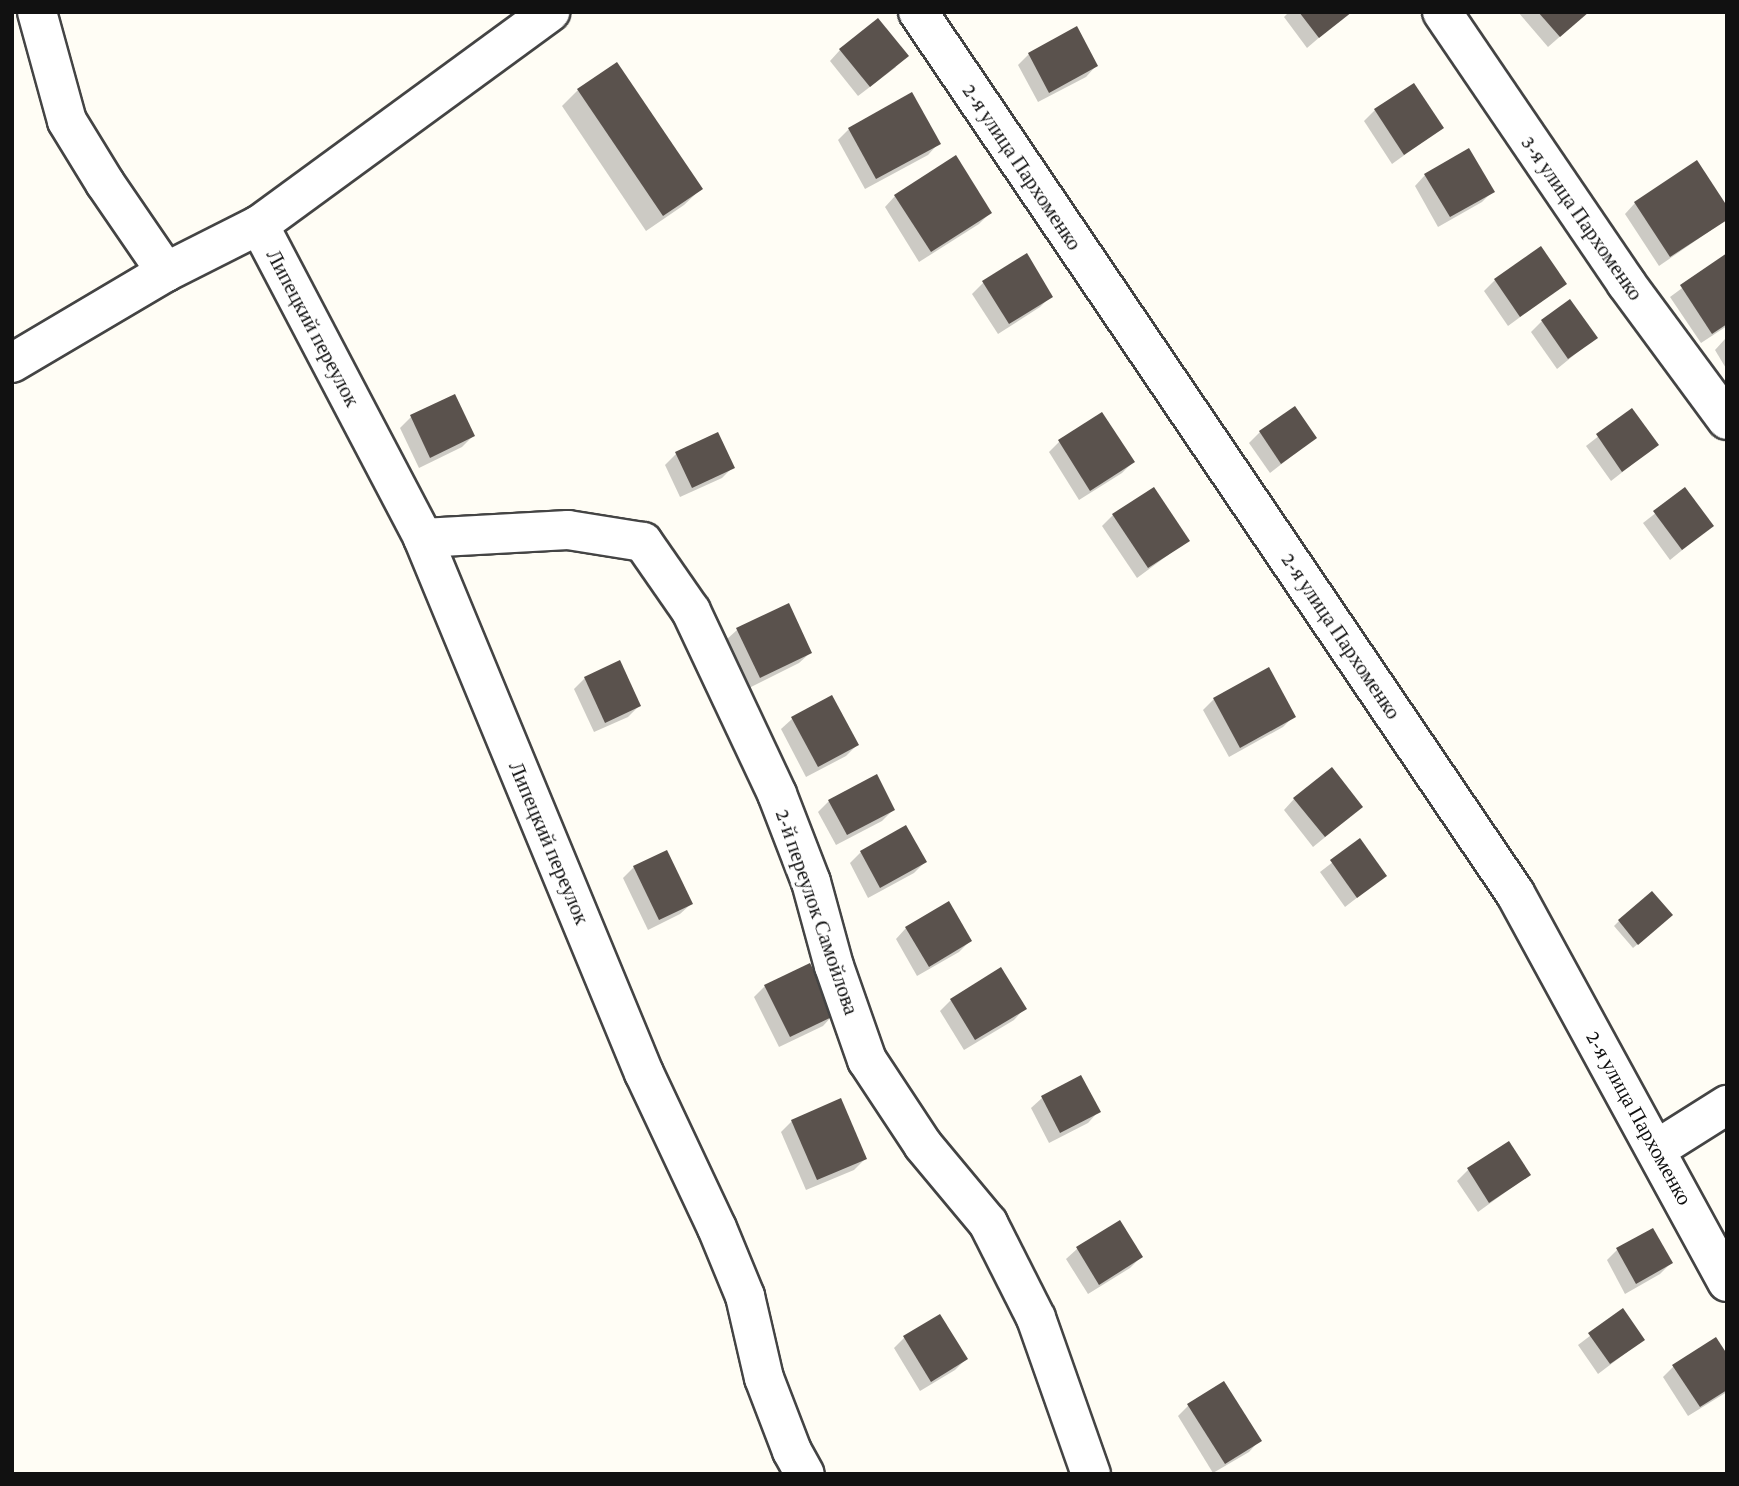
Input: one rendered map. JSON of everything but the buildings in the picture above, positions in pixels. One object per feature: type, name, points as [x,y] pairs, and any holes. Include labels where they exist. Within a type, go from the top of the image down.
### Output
[{"type":"street","points":[[37,12],[68,121],[105,183],[166,272]]},
{"type":"street","points":[[12,363],[166,272],[259,225],[551,12]]},
{"type":"street","name":"2-я улица Пархоменко","points":[[918,12],[1515,893],[1657,1149],[1727,1282]]},
{"type":"street","name":"3-я улица Пархоменко","points":[[1442,12],[1626,283],[1727,420]]},
{"type":"street","name":"Липецкий переулок","points":[[259,225],[423,538],[644,1073],[736,1273],[745,1296],[764,1378],[792,1451],[805,1474]]},
{"type":"street","name":"2-й переулок Самойлова","points":[[423,538],[568,530],[643,542],[691,611],[777,794],[810,882],[834,966],[867,1060],[923,1145],[988,1223],[1036,1318],[1091,1474]]},
{"type":"street","points":[[1657,1149],[1727,1105]]}]
